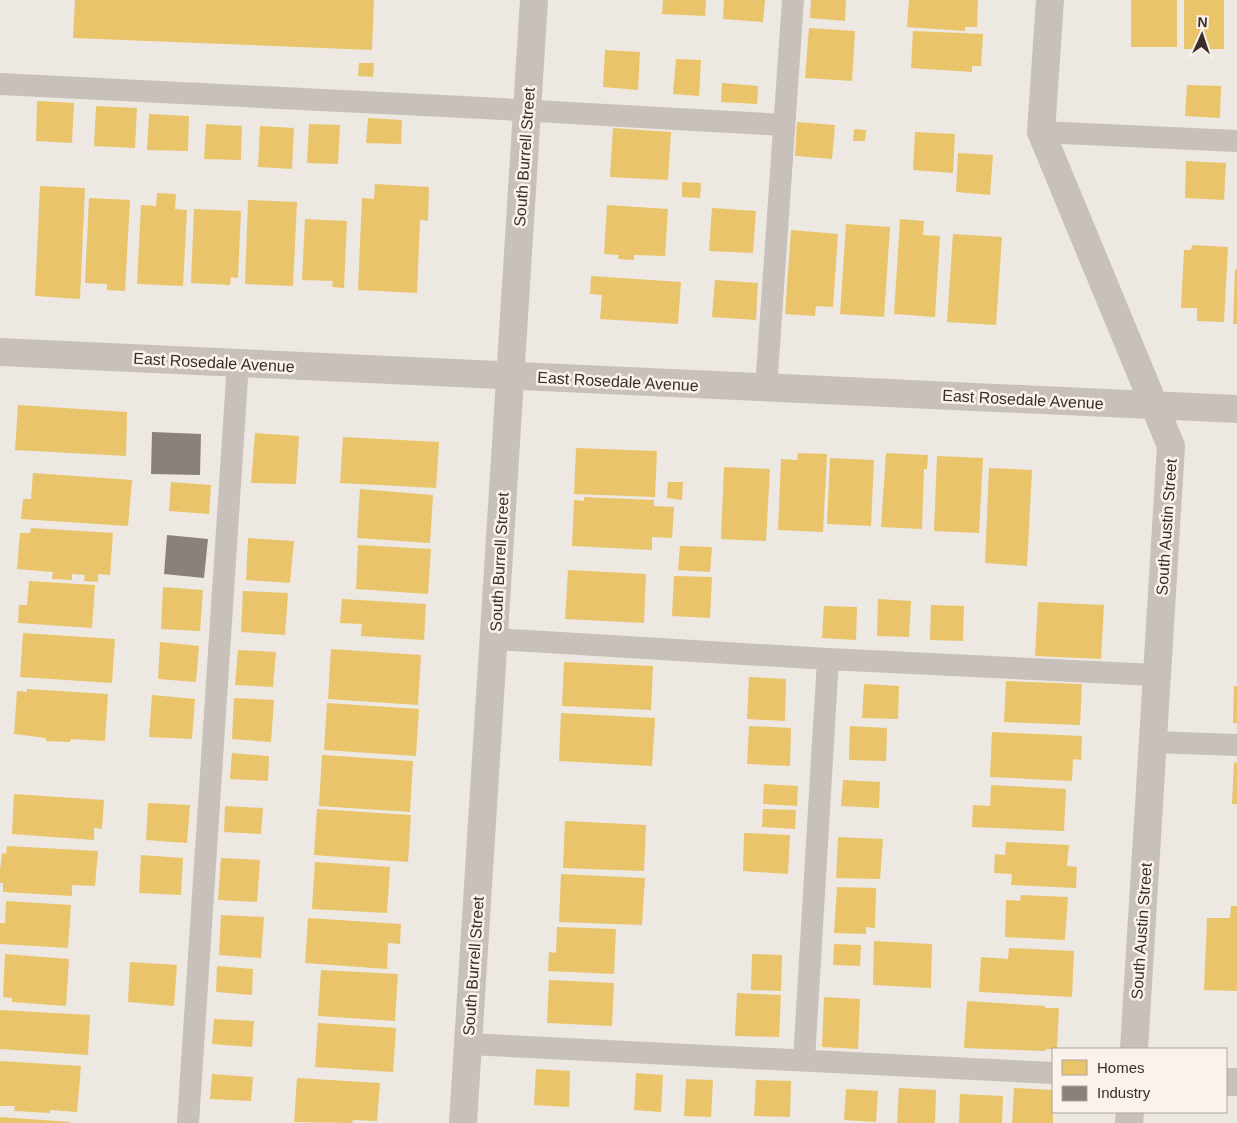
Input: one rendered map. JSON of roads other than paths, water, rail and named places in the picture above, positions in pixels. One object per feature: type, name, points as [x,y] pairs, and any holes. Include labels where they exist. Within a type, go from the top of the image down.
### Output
[{"type":"street","name":"South Burrell Street","points":[[464,1123],[534,0]]},
{"type":"street","name":"South Austin Street","points":[[1050,0],[1041,132],[1171,446],[1134,1048]]},
{"type":"street","name":"East Rosedale Avenue","points":[[0,352],[1237,409]]},
{"type":"lane","points":[[766,388],[793,0]]},
{"type":"lane","points":[[0,84],[527,110],[784,125]]},
{"type":"lane","points":[[1041,132],[1237,141]]},
{"type":"lane","points":[[188,1123],[238,364]]},
{"type":"lane","points":[[494,639],[828,659],[1156,675]]},
{"type":"lane","points":[[804,1060],[828,659]]},
{"type":"lane","points":[[1153,742],[1237,745]]},
{"type":"lane","points":[[468,1044],[1052,1073]]}]
